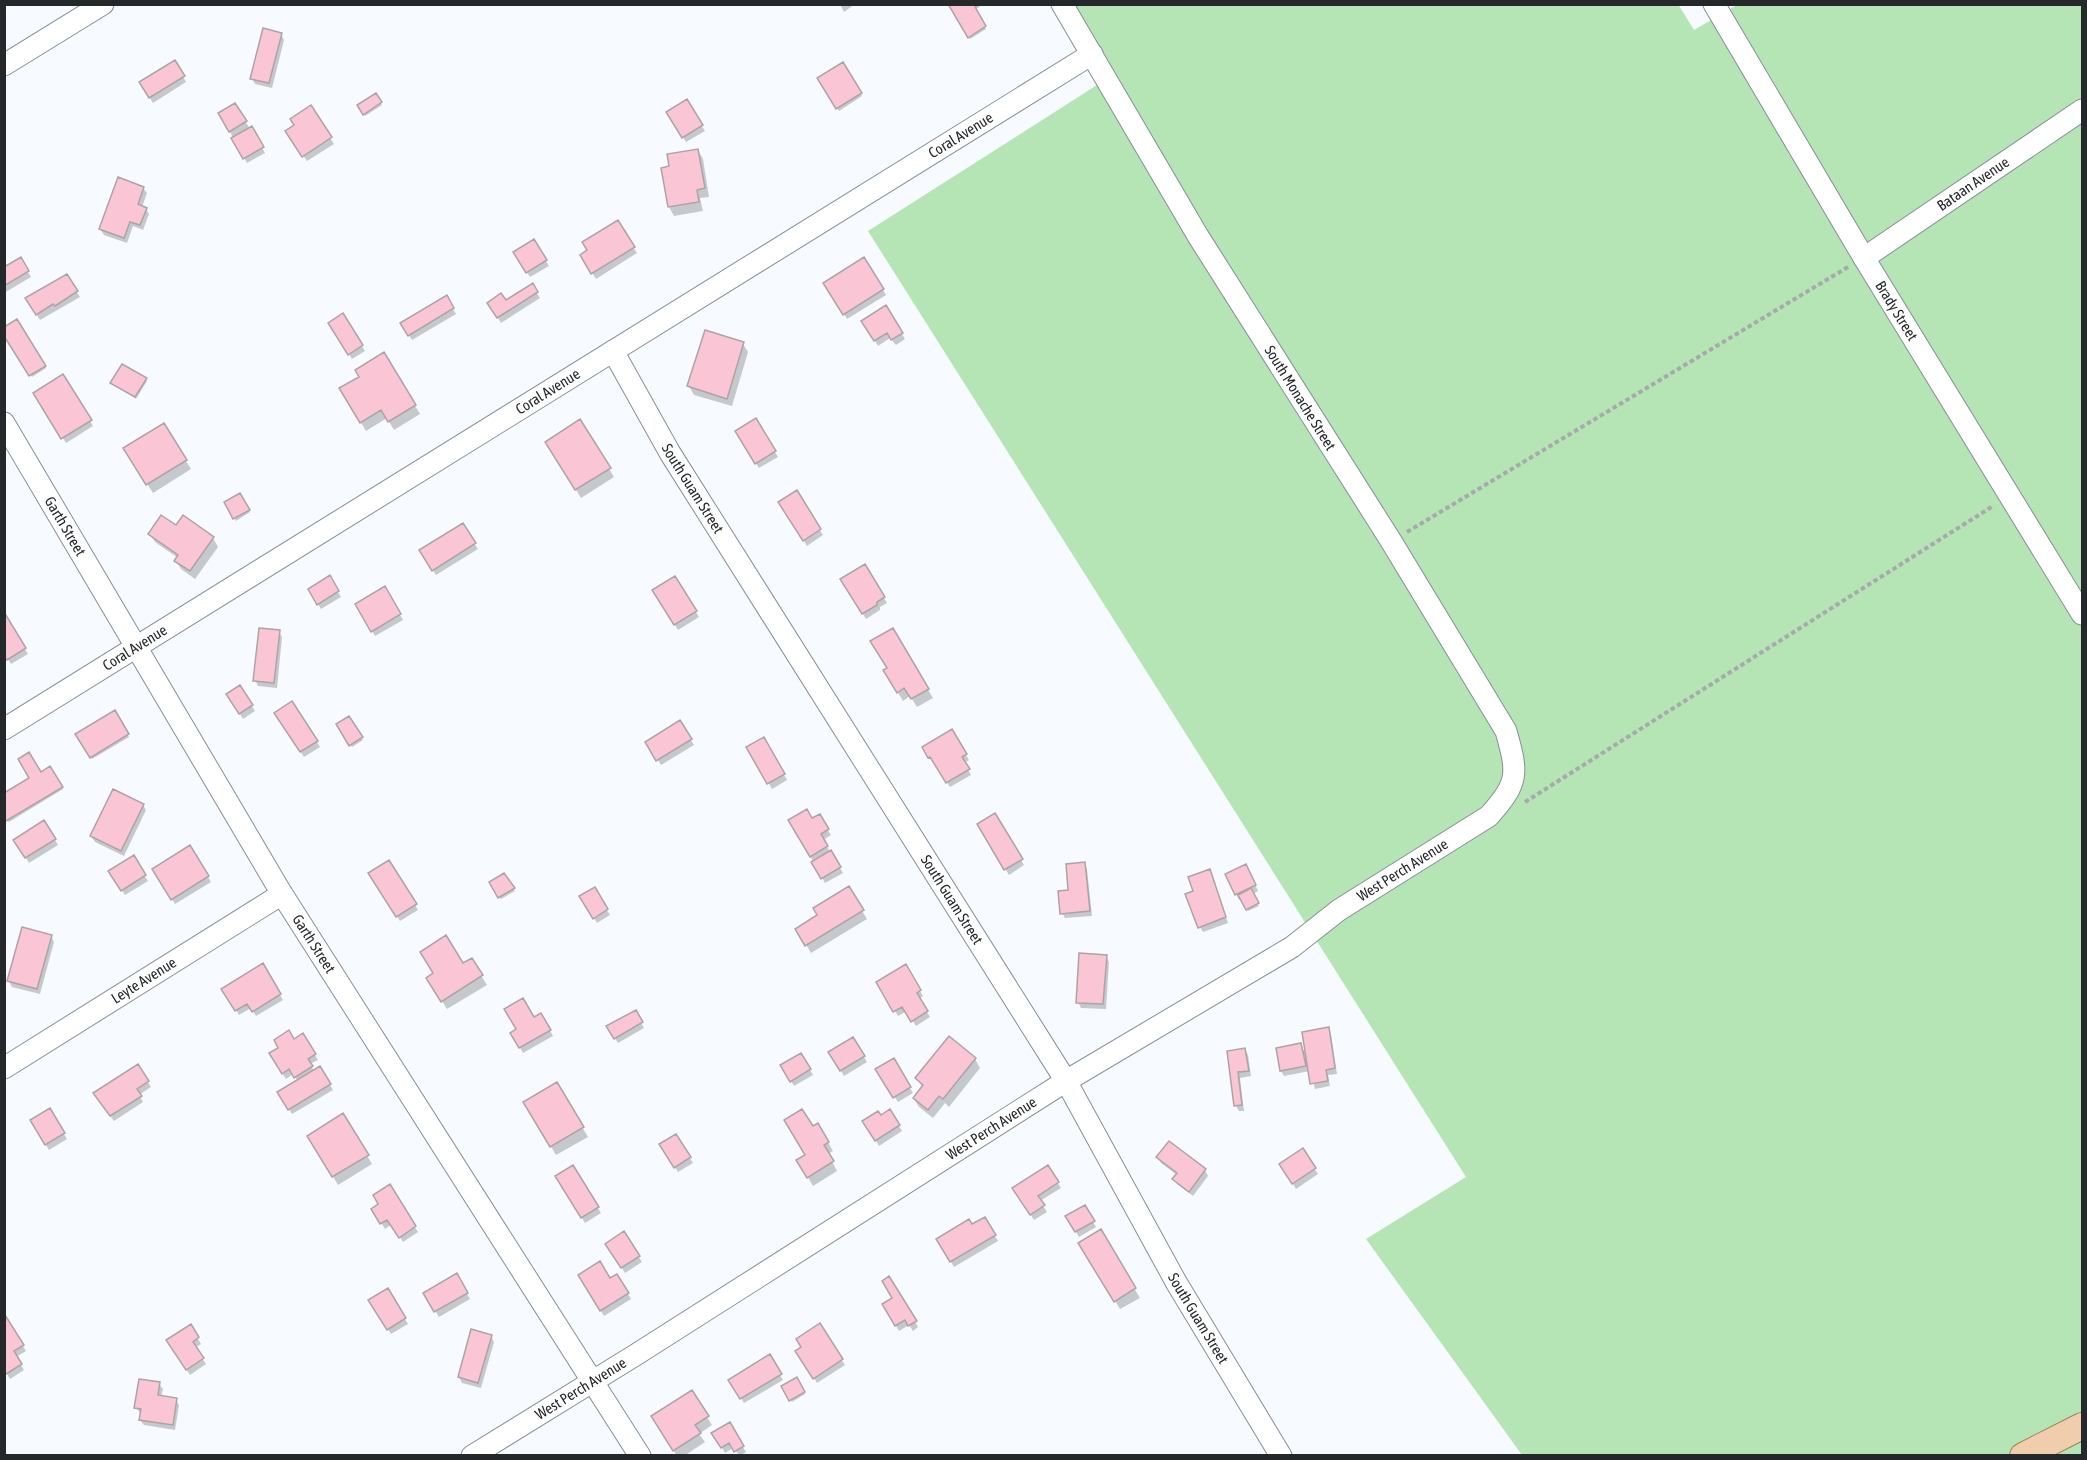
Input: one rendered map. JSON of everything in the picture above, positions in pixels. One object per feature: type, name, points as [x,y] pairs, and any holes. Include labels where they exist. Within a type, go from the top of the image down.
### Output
[{"type":"main road","points":[[2023,1455],[2082,1426]]},
{"type":"street","points":[[4,65],[103,4]]},
{"type":"street","name":"South Monache Street","points":[[1062,4],[1198,236],[1391,541],[1506,731],[1514,760],[1514,800]]},
{"type":"street","name":"Brady Street","points":[[1714,4],[1864,258],[2082,614]]},
{"type":"street","name":"Coral Avenue","points":[[4,729],[1092,54]]},
{"type":"street","name":"Bataan Avenue","points":[[1864,258],[2082,110]]},
{"type":"street","name":"South Guam Street","points":[[613,351],[670,453],[1066,1081],[1176,1282],[1281,1455]]},
{"type":"street","name":"Garth Street","points":[[4,423],[282,894],[640,1455]]},
{"type":"street","name":"West Perch Avenue","points":[[472,1455],[593,1381],[1066,1081],[1292,947],[1339,910],[1514,800]]},
{"type":"street","name":"Leyte Avenue","points":[[4,1068],[282,894]]},
{"type":"path","points":[[1391,541],[1864,258]]},
{"type":"path","points":[[1514,800],[2009,496]]},
{"type":"green space","points":[[1678,4],[1694,30],[1737,5],[2082,5],[2082,1455],[1522,1455],[1366,1239],[1466,1177],[868,231],[1108,78],[1063,5]]},
{"type":"building","points":[[948,4],[979,4],[975,7],[986,26],[968,38]]},
{"type":"building","points":[[263,28],[282,33],[269,83],[250,79]]},
{"type":"building","points":[[175,60],[185,76],[149,98],[139,82]]},
{"type":"building","points":[[843,62],[862,93],[836,109],[817,78]]},
{"type":"building","points":[[376,93],[382,102],[363,115],[357,105]]},
{"type":"building","points":[[687,99],[703,125],[682,138],[666,112]]},
{"type":"building","points":[[235,103],[247,121],[229,132],[218,113]]},
{"type":"building","points":[[311,105],[332,137],[302,157],[285,131],[294,125],[290,119]]},
{"type":"building","points":[[252,126],[264,147],[243,159],[231,138]]},
{"type":"building","points":[[698,149],[705,188],[697,190],[699,202],[668,207],[661,168],[669,166],[667,154]]},
{"type":"building","points":[[118,177],[144,187],[138,204],[147,208],[140,225],[130,222],[124,238],[99,229]]},
{"type":"building","points":[[618,220],[635,247],[591,274],[580,255],[587,250],[582,242]]},
{"type":"building","points":[[534,239],[547,260],[526,273],[513,252]]},
{"type":"building","points":[[21,257],[29,271],[4,286],[4,267]]},
{"type":"building","points":[[864,257],[884,289],[843,315],[823,283]]},
{"type":"building","points":[[67,274],[78,291],[36,315],[25,298]]},
{"type":"building","points":[[533,283],[538,292],[497,318],[487,303],[501,293],[506,300]]},
{"type":"building","points":[[447,295],[454,308],[408,336],[400,323]]},
{"type":"building","points":[[886,305],[903,333],[891,340],[887,333],[874,341],[861,321]]},
{"type":"building","points":[[343,313],[363,345],[348,355],[328,323]]},
{"type":"building","points":[[17,319],[46,366],[29,376],[4,336],[4,327]]},
{"type":"building","points":[[705,330],[744,342],[727,399],[687,386]]},
{"type":"building","points":[[384,352],[416,405],[388,422],[381,410],[360,423],[339,388],[359,377],[355,370]]},
{"type":"building","points":[[122,364],[147,378],[135,397],[110,383]]},
{"type":"building","points":[[63,374],[92,420],[61,439],[33,393]]},
{"type":"building","points":[[756,418],[776,451],[755,464],[735,431]]},
{"type":"building","points":[[580,419],[611,468],[575,490],[545,442]]},
{"type":"building","points":[[164,423],[187,460],[146,485],[123,448]]},
{"type":"building","points":[[797,490],[821,529],[803,541],[778,502]]},
{"type":"building","points":[[240,493],[250,510],[233,519],[224,502]]},
{"type":"building","points":[[161,515],[176,525],[183,515],[214,537],[190,571],[174,561],[178,555],[148,534]]},
{"type":"building","points":[[463,523],[476,543],[432,571],[419,550]]},
{"type":"building","points":[[865,564],[885,597],[862,614],[840,579]]},
{"type":"building","points":[[330,575],[339,591],[317,605],[308,589]]},
{"type":"building","points":[[675,576],[697,611],[674,625],[652,590]]},
{"type":"building","points":[[385,586],[401,614],[371,632],[355,604]]},
{"type":"building","points":[[4,612],[26,648],[7,660],[4,656]]},
{"type":"building","points":[[259,628],[280,630],[274,683],[253,681]]},
{"type":"building","points":[[893,628],[929,689],[911,699],[904,688],[897,693],[883,670],[887,668],[870,641]]},
{"type":"building","points":[[240,685],[253,705],[239,714],[226,694]]},
{"type":"building","points":[[292,701],[318,741],[300,752],[274,713]]},
{"type":"building","points":[[115,710],[129,734],[90,758],[75,734]]},
{"type":"building","points":[[349,716],[363,737],[349,746],[336,724]]},
{"type":"building","points":[[680,720],[692,739],[656,761],[645,742]]},
{"type":"building","points":[[952,729],[967,754],[962,757],[970,769],[946,783],[922,747]]},
{"type":"building","points":[[764,737],[785,774],[767,784],[746,747]]},
{"type":"building","points":[[29,752],[41,772],[50,766],[63,787],[6,821],[4,793],[29,778],[18,759]]},
{"type":"building","points":[[113,789],[144,804],[121,851],[90,836]]},
{"type":"building","points":[[807,809],[812,818],[820,814],[829,829],[821,834],[828,846],[810,857],[788,820]]},
{"type":"building","points":[[995,813],[1023,859],[1004,870],[977,824]]},
{"type":"building","points":[[44,820],[56,839],[25,858],[13,840]]},
{"type":"building","points":[[190,845],[209,876],[171,900],[152,869]]},
{"type":"building","points":[[831,850],[841,867],[821,879],[811,862]]},
{"type":"building","points":[[134,855],[146,875],[121,891],[108,871]]},
{"type":"building","points":[[389,860],[417,904],[396,917],[368,873]]},
{"type":"building","points":[[1085,862],[1090,911],[1060,914],[1058,891],[1068,890],[1066,864]]},
{"type":"building","points":[[1246,864],[1256,885],[1235,895],[1225,874]]},
{"type":"building","points":[[1210,869],[1226,917],[1198,928],[1185,894],[1193,891],[1188,877]]},
{"type":"building","points":[[504,873],[515,888],[498,898],[489,882]]},
{"type":"building","points":[[849,886],[864,910],[805,946],[795,929],[817,915],[813,908]]},
{"type":"building","points":[[595,887],[608,909],[593,919],[579,896]]},
{"type":"building","points":[[1251,888],[1259,903],[1246,910],[1238,895]]},
{"type":"building","points":[[22,927],[52,935],[37,989],[7,981]]},
{"type":"building","points":[[446,935],[463,963],[472,958],[483,975],[441,1002],[426,978],[433,973],[420,952]]},
{"type":"building","points":[[1079,953],[1107,955],[1103,1004],[1076,1003]]},
{"type":"building","points":[[263,963],[281,994],[252,1012],[247,1004],[235,1011],[221,989]]},
{"type":"building","points":[[906,964],[921,990],[917,993],[928,1011],[911,1022],[902,1007],[893,1012],[876,982]]},
{"type":"building","points":[[523,998],[534,1017],[541,1013],[551,1030],[519,1048],[510,1033],[516,1029],[504,1009]]},
{"type":"building","points":[[636,1010],[643,1022],[614,1039],[606,1026]]},
{"type":"building","points":[[1329,1027],[1335,1068],[1326,1070],[1328,1081],[1310,1084],[1302,1032]]},
{"type":"building","points":[[289,1030],[294,1039],[303,1033],[316,1054],[308,1059],[313,1066],[294,1078],[289,1069],[282,1074],[269,1053],[278,1048],[274,1040]]},
{"type":"building","points":[[949,1036],[976,1058],[943,1099],[939,1096],[928,1110],[913,1098],[923,1085],[915,1078]]},
{"type":"building","points":[[853,1037],[865,1056],[840,1071],[828,1052]]},
{"type":"building","points":[[1301,1043],[1306,1066],[1280,1071],[1276,1048]]},
{"type":"building","points":[[1245,1048],[1249,1071],[1238,1072],[1242,1105],[1234,1106],[1227,1051]]},
{"type":"building","points":[[801,1053],[811,1069],[790,1082],[780,1065]]},
{"type":"building","points":[[894,1058],[911,1087],[893,1098],[875,1069]]},
{"type":"building","points":[[138,1064],[149,1081],[137,1089],[142,1096],[110,1116],[93,1093]]},
{"type":"building","points":[[320,1066],[331,1084],[288,1110],[277,1092]]},
{"type":"building","points":[[557,1082],[584,1127],[550,1147],[523,1102]]},
{"type":"building","points":[[50,1108],[65,1133],[45,1145],[30,1120]]},
{"type":"building","points":[[802,1109],[813,1126],[818,1123],[829,1142],[824,1145],[834,1161],[807,1178],[796,1160],[805,1155],[784,1120]]},
{"type":"building","points":[[890,1109],[900,1125],[875,1141],[862,1121],[878,1111],[881,1115]]},
{"type":"building","points":[[343,1113],[369,1155],[332,1177],[307,1136]]},
{"type":"building","points":[[676,1134],[691,1157],[674,1168],[659,1144]]},
{"type":"building","points":[[1169,1141],[1206,1169],[1189,1192],[1172,1179],[1177,1173],[1156,1157]]},
{"type":"building","points":[[1303,1148],[1316,1168],[1292,1184],[1279,1164]]},
{"type":"building","points":[[573,1165],[599,1207],[581,1218],[555,1176]]},
{"type":"building","points":[[1048,1165],[1059,1182],[1038,1196],[1045,1205],[1030,1215],[1012,1188]]},
{"type":"building","points":[[390,1184],[416,1226],[399,1238],[387,1220],[380,1224],[371,1209],[378,1204],[373,1195]]},
{"type":"building","points":[[1085,1205],[1095,1221],[1075,1232],[1065,1216]]},
{"type":"building","points":[[985,1217],[996,1235],[950,1262],[936,1239],[969,1219],[972,1224]]},
{"type":"building","points":[[1101,1229],[1136,1288],[1114,1302],[1078,1243]]},
{"type":"building","points":[[624,1231],[640,1256],[621,1268],[605,1244]]},
{"type":"building","points":[[600,1261],[610,1278],[617,1274],[629,1293],[600,1311],[578,1275]]},
{"type":"building","points":[[457,1273],[468,1293],[434,1312],[423,1293]]},
{"type":"building","points":[[889,1276],[917,1321],[908,1326],[905,1320],[895,1326],[882,1304],[892,1298],[882,1281]]},
{"type":"building","points":[[388,1288],[406,1318],[387,1330],[368,1300]]},
{"type":"building","points":[[5,1315],[24,1345],[14,1351],[22,1364],[6,1374],[4,1372]]},
{"type":"building","points":[[820,1323],[843,1359],[813,1379],[795,1351],[801,1347],[796,1339]]},
{"type":"building","points":[[191,1324],[199,1337],[193,1342],[204,1358],[186,1370],[166,1340]]},
{"type":"building","points":[[471,1329],[492,1335],[478,1383],[458,1377]]},
{"type":"building","points":[[770,1354],[782,1374],[740,1399],[728,1380]]},
{"type":"building","points":[[797,1377],[805,1392],[789,1401],[781,1386]]},
{"type":"building","points":[[139,1379],[160,1382],[158,1395],[177,1398],[173,1425],[139,1420],[141,1409],[134,1408]]},
{"type":"building","points":[[692,1390],[709,1416],[695,1425],[701,1433],[673,1451],[651,1416]]},
{"type":"building","points":[[730,1422],[744,1446],[734,1452],[729,1443],[721,1448],[711,1433]]}]
